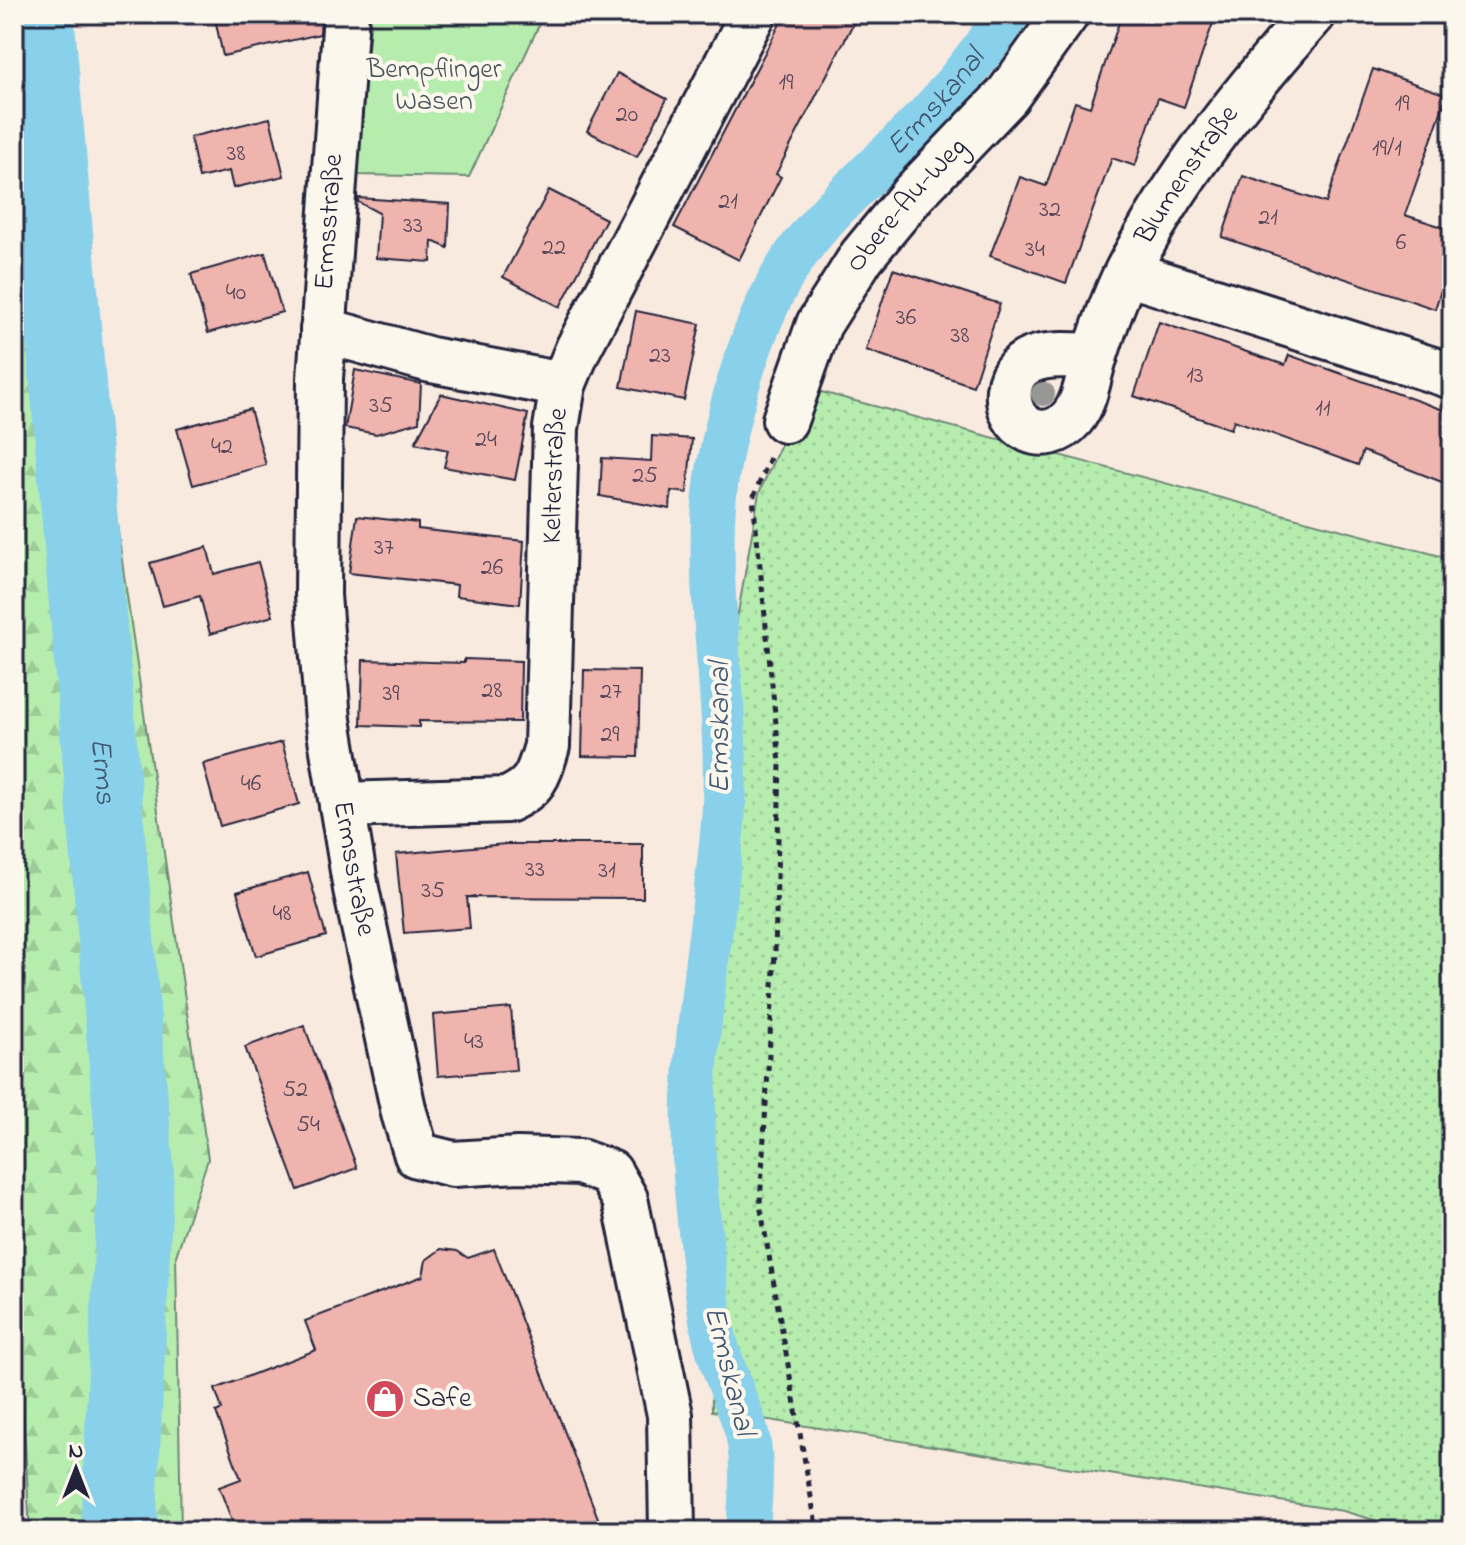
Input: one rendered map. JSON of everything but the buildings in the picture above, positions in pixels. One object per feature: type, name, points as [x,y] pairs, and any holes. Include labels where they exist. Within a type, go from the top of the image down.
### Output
[{"type":"street","name":"Ermsstraße","points":[[346,14],[323,330],[317,480],[318,595],[325,690],[342,805],[393,1062],[417,1155],[453,1164],[518,1160],[580,1162],[610,1173],[625,1199],[670,1415],[672,1531]]},
{"type":"street","name":"Kelterstraße","points":[[342,805],[507,800],[528,791],[539,772],[547,746],[556,428],[563,385],[592,320],[753,14]]},
{"type":"street","name":"Obere-Au-Weg","points":[[785,420],[819,324],[862,256],[914,193],[1007,96],[1066,14]]},
{"type":"street","name":"Blumenstraße","points":[[1095,356],[1127,273],[1158,214],[1233,110],[1313,14]]},
{"type":"street","points":[[1127,273],[1326,339],[1446,362]]},
{"type":"street","points":[[323,330],[431,360],[563,385]]},
{"type":"path","points":[[785,420],[753,498],[780,763],[775,953],[760,1204],[817,1531]]},
{"type":"green space","points":[[14,14],[49,14],[123,568],[208,1159],[176,1256],[181,1531],[30,1531],[14,1254]]},
{"type":"green space","name":"Bempflinger Wasen","points":[[371,14],[544,14],[469,177],[357,175]]},
{"type":"green space","points":[[806,388],[1452,559],[1452,1531],[1411,1531],[1343,1511],[712,1411],[709,1129],[716,739],[759,493]]},
{"type":"waterway","name":"Erms","points":[[36,14],[136,1170],[119,1512],[121,1531]]},
{"type":"waterway","name":"Ermskanal","points":[[748,1531],[750,1451],[745,1426],[712,1325],[701,1239],[694,1142],[697,1050],[719,867],[725,784],[713,559],[715,491],[720,458],[748,354],[760,321],[789,265],[817,227],[941,101],[1008,14]]},
{"type":"place","name":"Safe","points":[[385,1399]]}]
